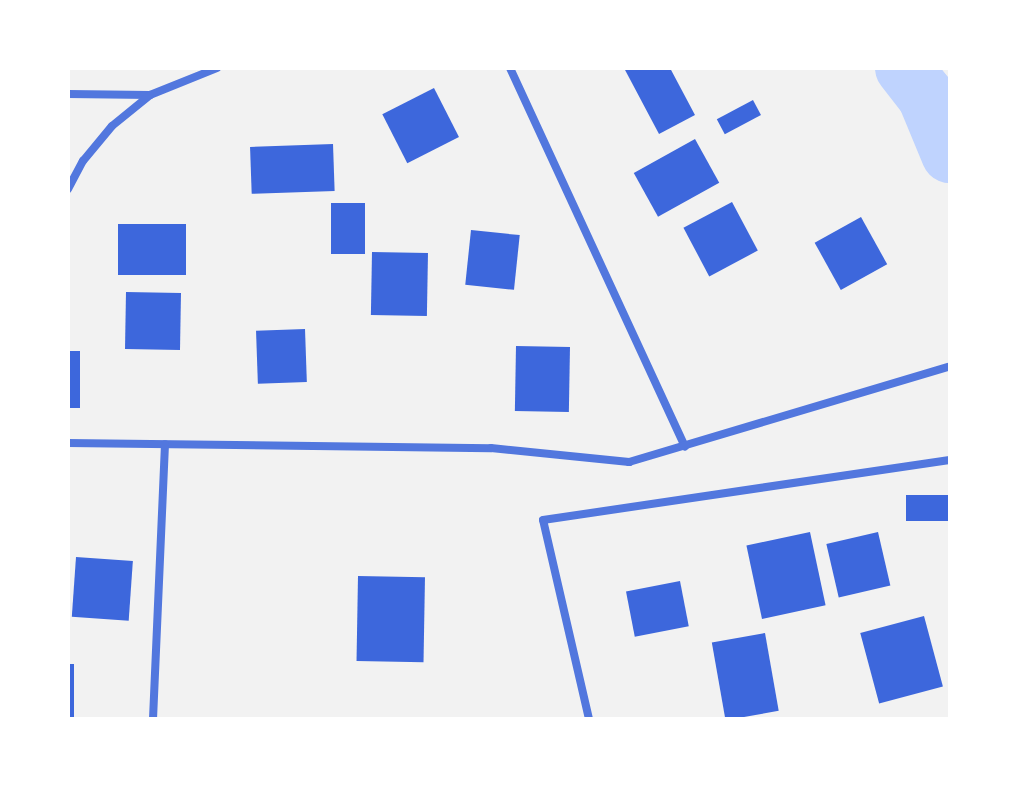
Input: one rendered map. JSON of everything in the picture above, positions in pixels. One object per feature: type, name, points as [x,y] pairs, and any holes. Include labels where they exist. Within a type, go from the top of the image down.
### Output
[{"type":"street","points":[[68,189],[83,161],[112,126],[150,95],[217,68]]},
{"type":"street","points":[[510,68],[685,447]]},
{"type":"street","points":[[68,94],[150,95]]},
{"type":"street","points":[[68,443],[491,448],[629,462],[948,367]]},
{"type":"street","points":[[153,719],[165,444]]},
{"type":"street","points":[[589,719],[543,520],[950,460]]},
{"type":"building","points":[[624,68],[670,68],[695,115],[659,134]]},
{"type":"building","points":[[434,88],[459,137],[407,163],[382,114]]},
{"type":"building","points":[[753,100],[761,115],[725,134],[717,119]]},
{"type":"building","points":[[695,139],[719,183],[658,217],[634,173]]},
{"type":"building","points":[[333,144],[335,191],[252,194],[250,147]]},
{"type":"building","points":[[732,202],[758,251],[709,276],[683,228]]},
{"type":"building","points":[[331,203],[365,203],[365,254],[331,254]]},
{"type":"building","points":[[861,217],[887,264],[841,290],[815,243]]},
{"type":"building","points":[[118,224],[186,224],[186,275],[118,275]]},
{"type":"building","points":[[471,230],[520,235],[514,290],[465,285]]},
{"type":"building","points":[[372,252],[428,253],[427,316],[371,315]]},
{"type":"building","points":[[126,292],[181,293],[180,350],[125,349]]},
{"type":"building","points":[[305,329],[307,382],[258,384],[256,331]]},
{"type":"building","points":[[516,346],[570,347],[569,412],[515,411]]},
{"type":"building","points":[[68,351],[80,351],[80,408],[68,408]]},
{"type":"building","points":[[906,495],[950,495],[950,521],[906,521]]},
{"type":"building","points":[[810,532],[826,605],[762,619],[746,546]]},
{"type":"building","points":[[878,532],[890,586],[839,598],[826,544]]},
{"type":"building","points":[[76,557],[133,561],[129,621],[72,617]]},
{"type":"building","points":[[358,576],[425,577],[424,662],[357,661]]},
{"type":"building","points":[[680,581],[689,626],[635,637],[626,591]]},
{"type":"building","points":[[924,616],[943,687],[879,704],[860,633]]},
{"type":"building","points":[[765,633],[779,711],[725,719],[712,642]]},
{"type":"building","points":[[68,664],[74,664],[74,719],[68,719]]},
{"type":"waterway","points":[[904,68],[926,96],[950,154]]}]
